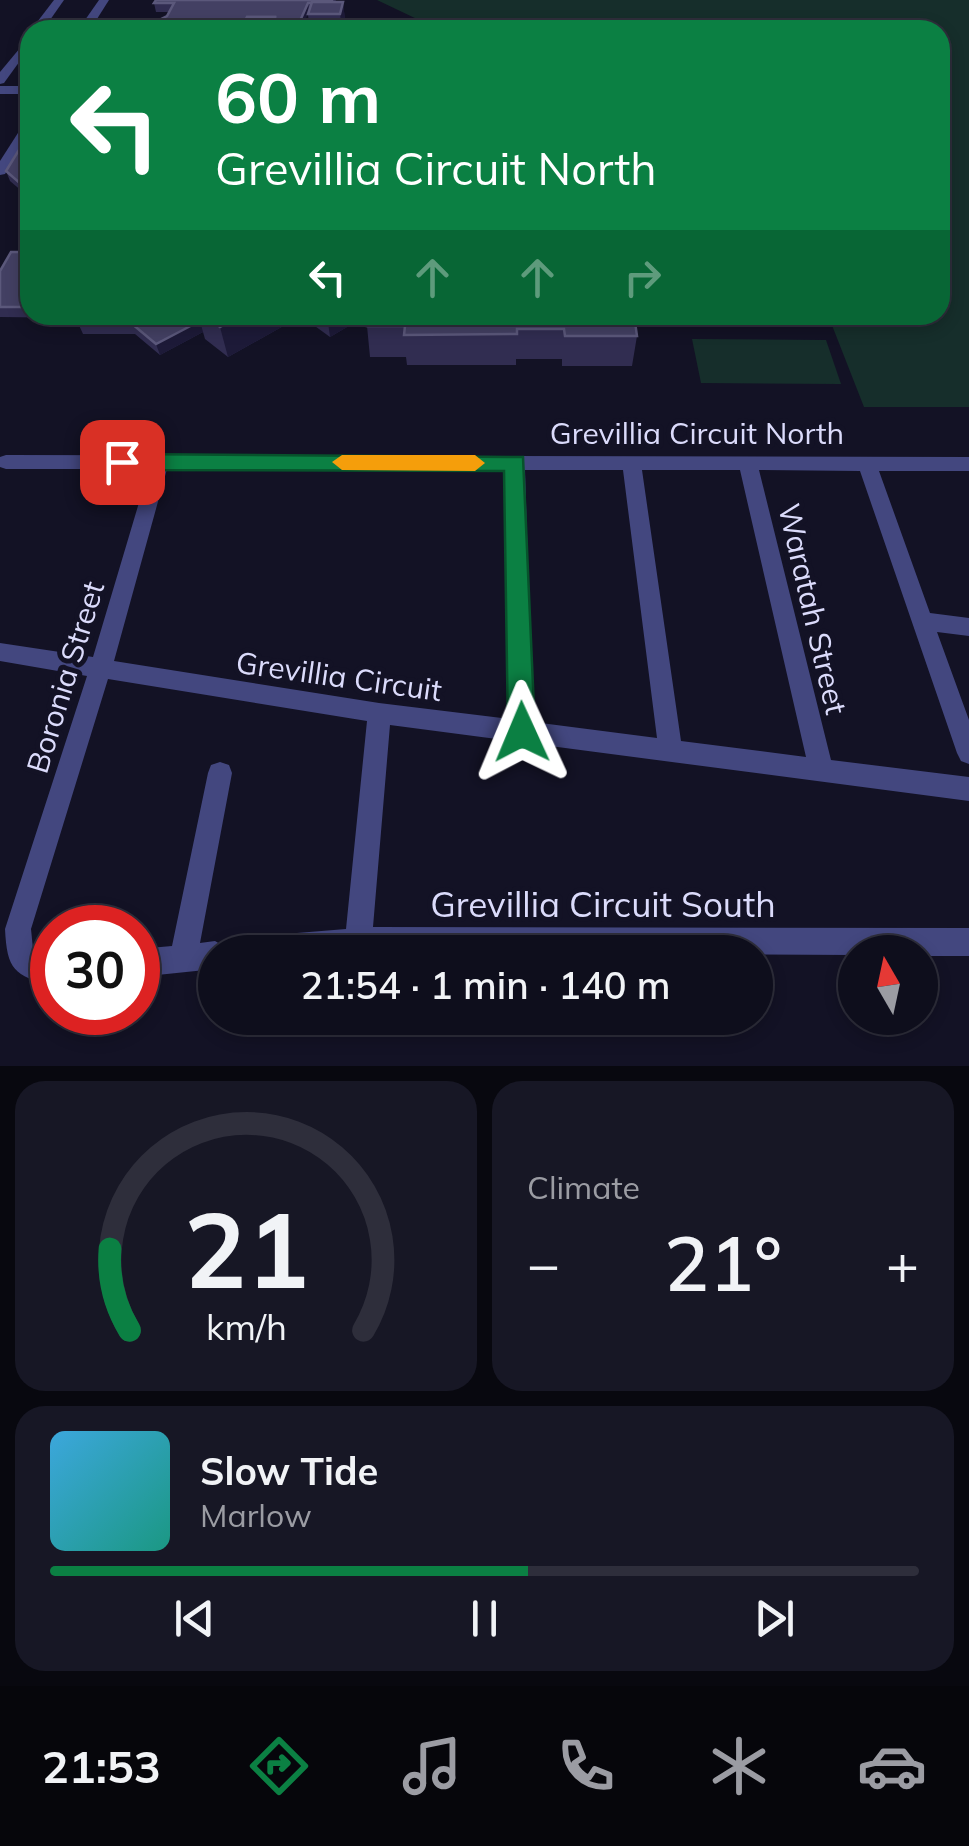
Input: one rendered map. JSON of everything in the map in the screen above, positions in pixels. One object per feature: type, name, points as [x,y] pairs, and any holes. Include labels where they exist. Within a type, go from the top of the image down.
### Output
[{"type":"street","points":[[0,80],[20,53]]},
{"type":"street","points":[[0,171],[20,140]]},
{"type":"street","name":"Grevillia Circuit North","points":[[6,462],[969,464]]},
{"type":"street","name":"Boronia Street","points":[[30,962],[20,955],[18,929],[100,670],[160,462]]},
{"type":"street","points":[[515,463],[522,732]]},
{"type":"street","points":[[632,463],[670,750]]},
{"type":"street","name":"Waratah Street","points":[[748,463],[820,769]]},
{"type":"street","points":[[867,464],[969,753]]},
{"type":"street","points":[[922,622],[969,626]]},
{"type":"street","name":"Grevillia Circuit","points":[[0,652],[378,713],[969,789]]},
{"type":"street","points":[[359,935],[378,713]]},
{"type":"street","points":[[182,958],[220,772]]},
{"type":"street","name":"Grevillia Circuit South","points":[[773,942],[969,942]]},
{"type":"street","points":[[160,960],[198,956]]},
{"type":"green space","points":[[377,0],[969,0],[969,407],[864,407],[832,325],[950,325],[950,20],[419,20]]},
{"type":"green space","points":[[692,339],[826,340],[841,384],[701,383]]},
{"type":"building","points":[[332,0],[308,3],[300,20],[159,20],[167,16],[174,3],[154,3]]},
{"type":"building","points":[[312,2],[343,2],[340,14],[308,14]]},
{"type":"building","points":[[247,17],[275,17],[274,20],[246,20]]},
{"type":"building","points":[[20,148],[20,183],[6,171]]},
{"type":"building","points":[[11,252],[20,252],[20,307],[0,307],[0,271]]},
{"type":"building","points":[[133,325],[192,325],[156,344]]},
{"type":"building","points":[[635,325],[637,336],[565,336],[564,329],[517,329],[517,334],[404,335],[405,326],[367,326]]},
{"type":"slow traffic","points":[[342,462],[475,463]]},
{"type":"route","points":[[122,462],[515,463],[522,732]]}]
